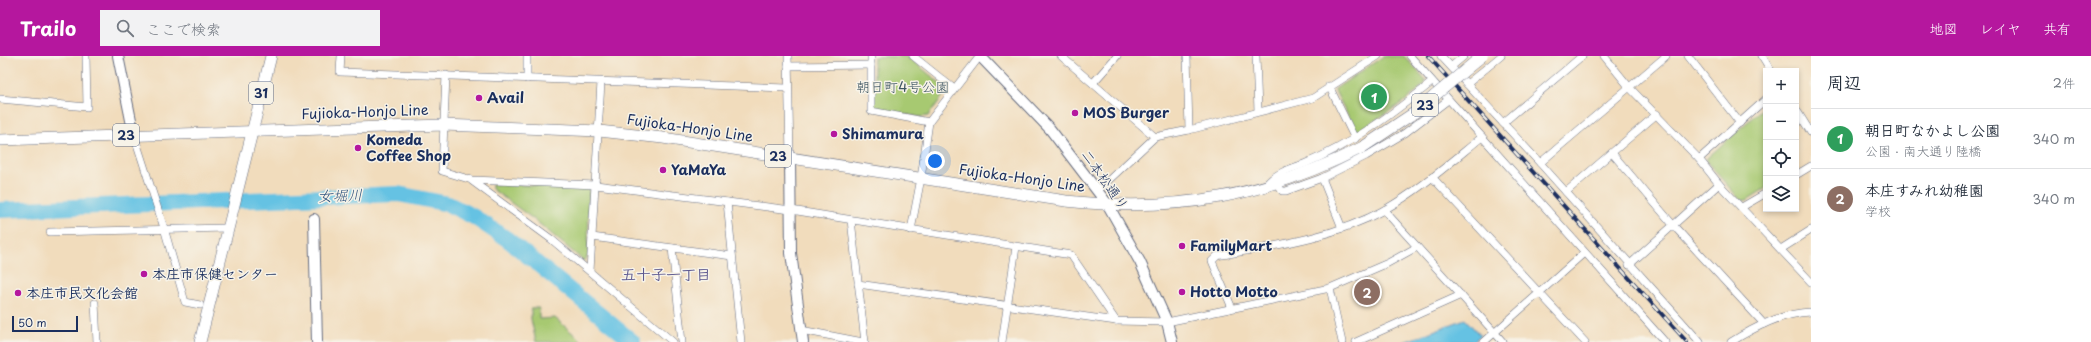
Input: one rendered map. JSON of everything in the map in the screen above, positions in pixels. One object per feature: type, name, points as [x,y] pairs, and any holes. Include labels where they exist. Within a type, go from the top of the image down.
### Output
[{"type":"main road","name":"31","points":[[200,342],[271,56]]},
{"type":"main road","name":"23","points":[[1359,143],[1414,113],[1482,56]]},
{"type":"main road","name":"Fujioka-Honjo Line","points":[[0,140],[252,130],[443,125],[600,132],[663,138],[1066,201],[1108,205],[1146,205],[1202,200],[1243,193],[1277,184],[1317,169],[1359,143]]},
{"type":"street","points":[[0,99],[87,107],[86,56]]},
{"type":"street","points":[[118,56],[134,135],[164,226],[185,302],[200,304]]},
{"type":"street","points":[[341,56],[340,72],[787,88]]},
{"type":"street","points":[[527,79],[528,56]]},
{"type":"street","points":[[788,56],[787,88],[790,158],[791,253],[803,342]]},
{"type":"street","points":[[871,56],[871,111],[929,122]]},
{"type":"street","points":[[913,56],[953,88]]},
{"type":"street","points":[[911,230],[921,178],[929,122],[953,88],[980,56]]},
{"type":"street","name":"二本松通り","points":[[980,56],[1050,129],[1108,205],[1140,262],[1167,322],[1172,342]]},
{"type":"street","points":[[1061,56],[1093,82],[1154,137]]},
{"type":"street","points":[[1093,82],[1117,56]]},
{"type":"street","points":[[1186,56],[1189,130]]},
{"type":"street","points":[[1256,56],[1258,111]]},
{"type":"street","points":[[1097,192],[1154,137],[1189,130],[1313,98],[1329,86],[1378,56]]},
{"type":"street","points":[[1410,56],[1584,253],[1665,342]]},
{"type":"street","points":[[1441,56],[1452,66],[1540,163],[1629,265],[1700,342]]},
{"type":"street","points":[[1452,66],[1464,56]]},
{"type":"street","points":[[1467,84],[1501,56]]},
{"type":"street","points":[[1503,123],[1582,56]]},
{"type":"street","points":[[1604,56],[1630,88],[1657,114],[1699,159],[1719,184],[1811,282]]},
{"type":"street","points":[[1540,163],[1666,56]]},
{"type":"street","points":[[1688,56],[1740,123]]},
{"type":"street","points":[[1762,56],[1769,68]]},
{"type":"street","points":[[788,66],[871,65]]},
{"type":"street","points":[[446,75],[442,171],[472,180],[596,185],[791,210],[1071,255],[1089,278],[1116,321]]},
{"type":"street","points":[[590,270],[600,132],[601,82]]},
{"type":"street","points":[[1265,187],[1270,179],[1280,174],[1359,143],[1387,118],[1432,82]]},
{"type":"street","points":[[1329,86],[1359,143]]},
{"type":"street","points":[[1277,184],[1282,191],[1286,191],[1322,178],[1392,141],[1448,100]]},
{"type":"street","points":[[1699,159],[1763,102]]},
{"type":"street","points":[[1566,192],[1657,114]]},
{"type":"street","points":[[1799,114],[1811,133]]},
{"type":"street","points":[[1232,308],[1212,261],[1217,256],[1302,241],[1342,228],[1384,210],[1432,177],[1482,137]]},
{"type":"street","points":[[1612,153],[1674,226],[1764,324]]},
{"type":"street","points":[[1799,173],[1811,166]]},
{"type":"street","points":[[1432,177],[1585,342]]},
{"type":"street","points":[[1322,178],[1342,228]]},
{"type":"street","points":[[472,180],[590,270],[673,342]]},
{"type":"street","points":[[1629,265],[1719,184]]},
{"type":"street","points":[[1742,208],[1763,195]]},
{"type":"street","points":[[727,202],[741,342]]},
{"type":"street","points":[[1384,210],[1503,342]]},
{"type":"street","points":[[314,219],[317,342]]},
{"type":"street","points":[[801,330],[864,342],[851,220]]},
{"type":"street","points":[[50,232],[164,226],[228,227]]},
{"type":"street","points":[[1781,249],[1811,230]]},
{"type":"street","points":[[592,237],[732,256]]},
{"type":"street","points":[[1002,342],[1016,247]]},
{"type":"street","points":[[858,284],[1116,321],[1167,322],[1330,288],[1388,263],[1417,247]]},
{"type":"street","points":[[672,248],[682,342]]},
{"type":"street","points":[[1484,342],[1584,253]]},
{"type":"street","points":[[1330,288],[1342,342]]},
{"type":"street","points":[[1356,342],[1461,295]]},
{"type":"street","points":[[95,303],[97,342]]},
{"type":"street","points":[[1731,342],[1754,328],[1764,324],[1793,314],[1811,312]]},
{"type":"green space","name":"朝日町4号公園","points":[[907,56],[946,88],[946,92],[928,116],[921,117],[878,110],[874,107],[874,57]]},
{"type":"green space","points":[[1384,56],[1404,56],[1425,79],[1425,84],[1404,102],[1356,131],[1335,89]]},
{"type":"green space","points":[[1763,108],[1763,190],[1747,200],[1741,201],[1706,161],[1707,158]]},
{"type":"green space","points":[[492,184],[586,187],[589,190],[588,256],[584,261],[536,221],[492,189]]},
{"type":"green space","points":[[531,308],[539,308],[539,319],[555,318],[583,342],[536,342],[531,319]]},
{"type":"water","points":[[1465,319],[1480,335],[1474,342],[1404,342]]},
{"type":"waterway","name":"女堀川","points":[[0,210],[398,194],[448,204],[474,217],[507,239],[633,342]]},
{"type":"railway","points":[[1428,56],[1687,342]]},
{"type":"place","name":"朝日町なかよし公園","points":[[1374,97]]},
{"type":"place","name":"Avail","points":[[479,98]]},
{"type":"place","name":"MOS Burger","points":[[1075,113]]},
{"type":"place","name":"Shimamura","points":[[834,134]]},
{"type":"place","name":"Komeda Coffee Shop","points":[[358,148]]},
{"type":"place","name":"YaMaYa","points":[[663,170]]},
{"type":"place","name":"FamilyMart","points":[[1182,246]]},
{"type":"place","name":"本庄市保健センター","points":[[144,274]]},
{"type":"place","name":"Hotto Motto","points":[[1182,292]]},
{"type":"place","name":"本庄すみれ幼稚園","points":[[1367,292]]},
{"type":"place","name":"本庄市民文化会館","points":[[18,293]]},
{"type":"district","name":"五十子一丁目","points":[[666,275]]}]
